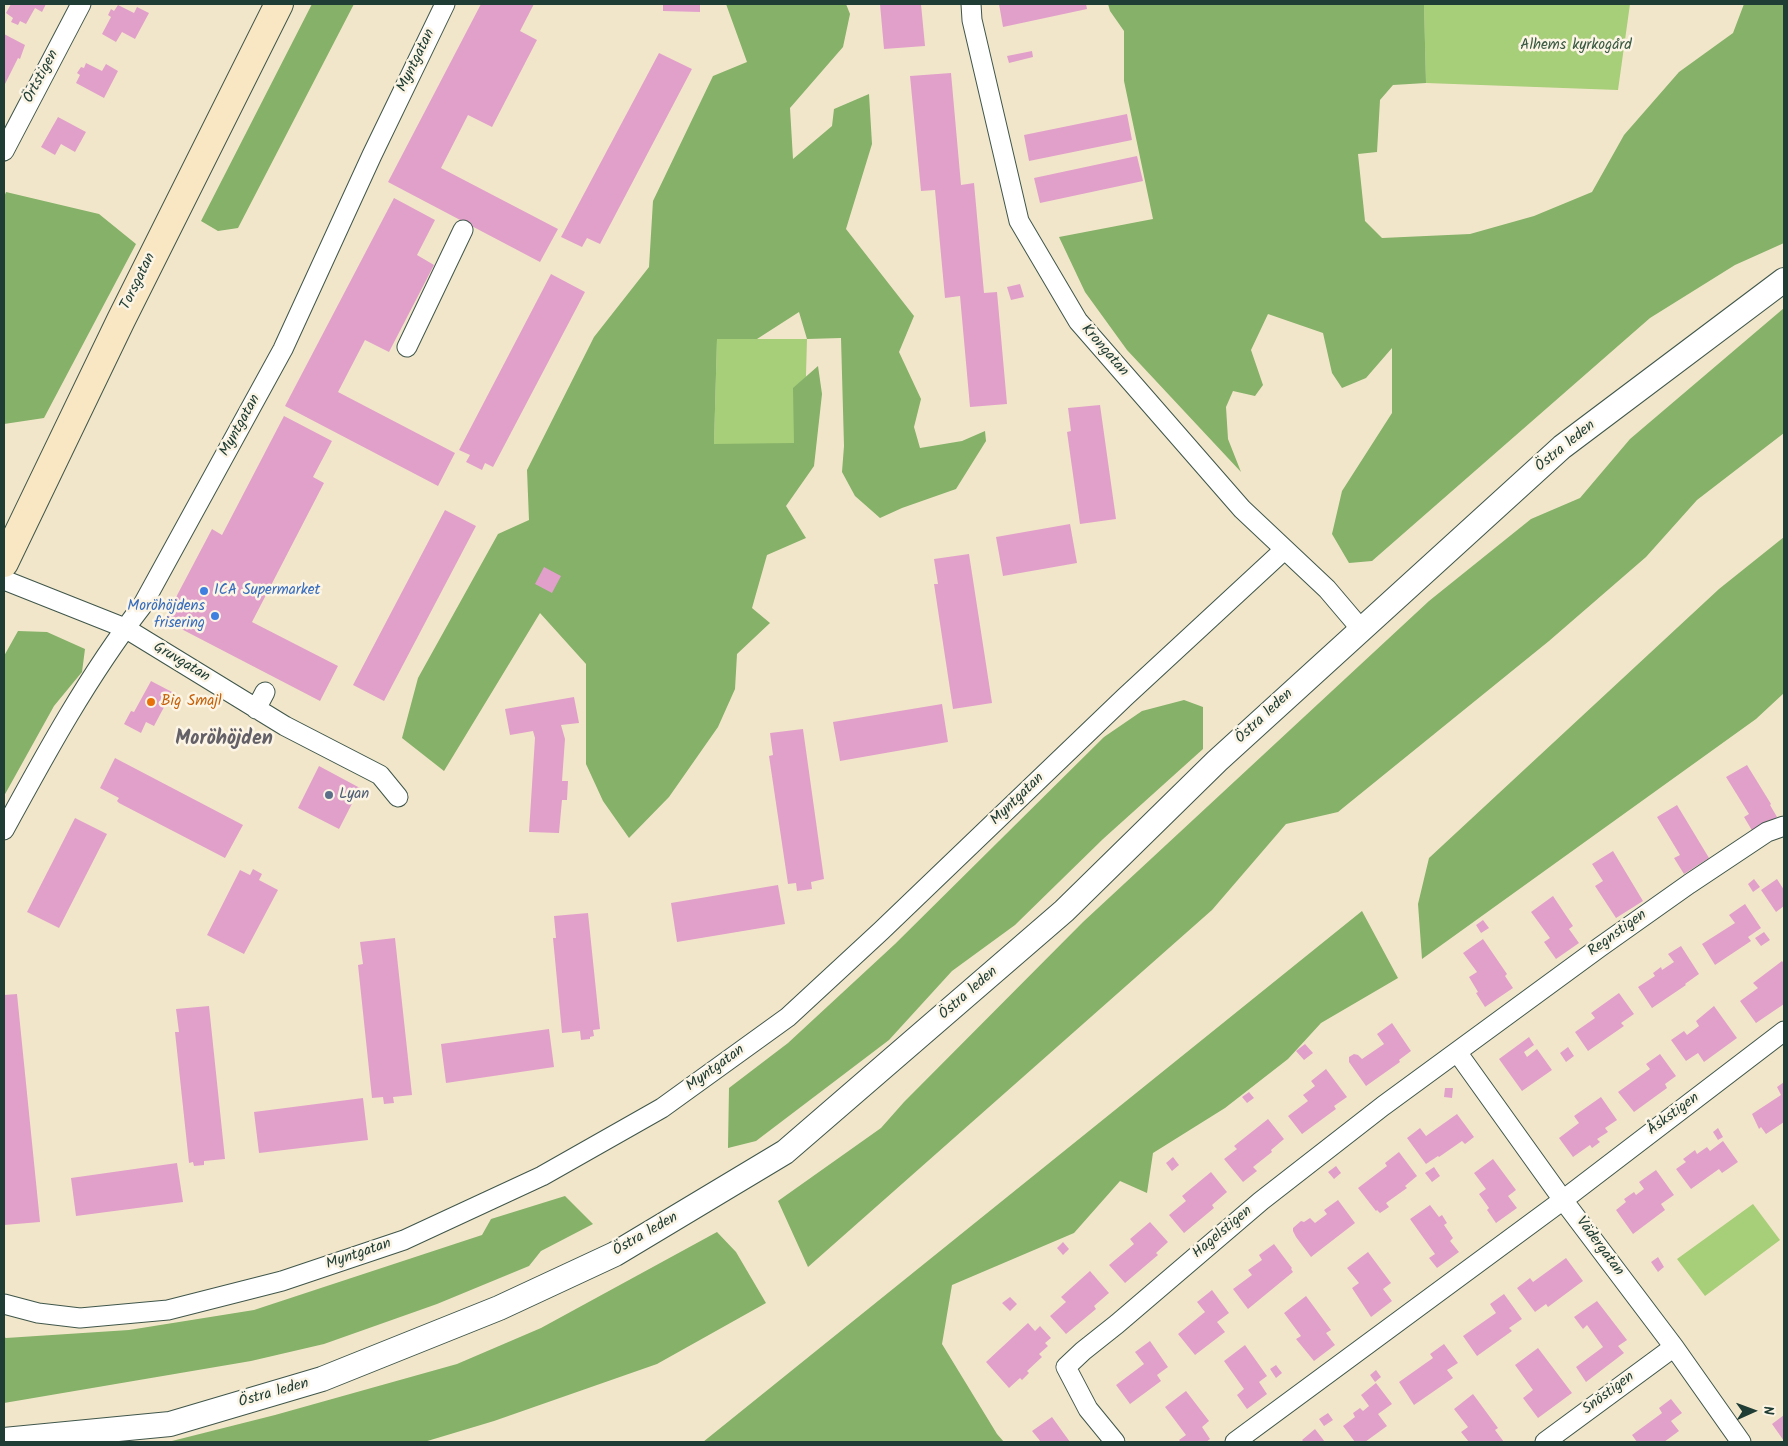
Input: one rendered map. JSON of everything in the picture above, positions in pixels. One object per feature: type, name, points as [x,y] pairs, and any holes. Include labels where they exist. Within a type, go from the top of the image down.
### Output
[{"type":"main road","name":"Torsgatan","points":[[4,563],[121,320],[279,4]]},
{"type":"street","name":"Örtstigen","points":[[4,151],[81,4]]},
{"type":"street","name":"Myntgatan","points":[[4,830],[64,720],[124,628],[142,606],[283,348],[372,155],[445,4]]},
{"type":"street","name":"Krongatan","points":[[971,4],[972,20],[1019,222],[1078,321],[1242,509],[1326,589],[1361,629]]},
{"type":"street","points":[[407,347],[463,230]]},
{"type":"street","name":"Östra leden","points":[[4,1440],[170,1424],[322,1379],[499,1308],[615,1254],[786,1152],[1064,911],[1217,761],[1562,447],[1784,280]]},
{"type":"street","name":"Myntgatan","points":[[4,1304],[38,1313],[80,1318],[168,1310],[282,1281],[404,1240],[542,1176],[662,1108],[788,1017],[882,931],[1125,697],[1284,550]]},
{"type":"street","name":"Gruvgatan","points":[[4,580],[124,628],[285,726],[380,775],[398,797]]},
{"type":"street","points":[[256,709],[265,692]]},
{"type":"street","name":"Regnstigen","points":[[1457,1052],[1689,884],[1767,832],[1784,826]]},
{"type":"street","name":"Åskstigen","points":[[1563,1200],[1784,1031]]},
{"type":"street","name":"Vädergatan","points":[[1457,1052],[1563,1200],[1674,1347],[1741,1442]]},
{"type":"street","name":"Hagelstigen","points":[[1115,1442],[1088,1409],[1066,1367],[1261,1201],[1383,1106],[1457,1052]]},
{"type":"street","points":[[1235,1442],[1563,1200]]},
{"type":"street","name":"Snöstigen","points":[[1545,1442],[1674,1347]]},
{"type":"green space","points":[[312,4],[354,4],[238,228],[218,231],[201,221]]},
{"type":"green space","points":[[726,4],[846,4],[850,14],[843,47],[790,108],[793,159],[832,126],[834,109],[869,94],[872,144],[846,229],[914,316],[899,352],[921,399],[914,427],[920,448],[962,441],[985,431],[986,441],[956,489],[880,518],[855,496],[842,472],[844,446],[841,338],[807,339],[799,312],[757,339],[717,339],[714,444],[794,443],[793,388],[818,366],[822,394],[814,466],[786,506],[806,538],[767,555],[752,608],[770,623],[737,654],[735,689],[718,727],[669,797],[629,838],[603,801],[586,764],[586,664],[540,613],[444,771],[402,738],[418,678],[498,534],[529,520],[527,470],[594,337],[649,267],[653,201],[713,76],[747,62]]},
{"type":"green space","points":[[1108,4],[1424,4],[1426,83],[1393,85],[1380,100],[1377,152],[1358,154],[1365,221],[1382,238],[1470,234],[1534,216],[1592,192],[1624,135],[1679,72],[1733,33],[1744,4],[1784,4],[1784,243],[1735,265],[1650,318],[1372,561],[1349,563],[1332,534],[1342,491],[1392,413],[1392,348],[1366,378],[1342,388],[1332,373],[1323,333],[1268,314],[1251,350],[1263,385],[1255,396],[1233,391],[1226,407],[1228,439],[1241,472],[1127,350],[1085,292],[1059,237],[1153,219],[1124,81],[1124,31],[1110,11]]},
{"type":"green space","name":"Alhems kyrkogård","points":[[1424,4],[1630,4],[1618,90],[1426,83]]},
{"type":"green space","points":[[6,192],[99,214],[136,244],[44,418],[4,424],[4,197]]},
{"type":"green space","points":[[1784,308],[1784,433],[1697,500],[1646,557],[1549,641],[1338,812],[1286,824],[1212,910],[808,1267],[778,1201],[881,1128],[904,1102],[1083,922],[1429,601],[1531,519],[1580,498],[1630,439]]},
{"type":"green space","points":[[717,339],[807,339],[804,446],[714,444]]},
{"type":"green space","points":[[1784,537],[1784,693],[1756,719],[1422,959],[1418,904],[1429,858],[1719,589]]},
{"type":"green space","points":[[18,631],[47,632],[85,649],[82,672],[54,706],[4,796],[4,656]]},
{"type":"green space","points":[[1184,700],[1203,707],[1203,749],[1103,839],[1015,925],[952,971],[889,1040],[756,1141],[728,1148],[729,1088],[788,1043],[895,944],[1104,737],[1142,711]]},
{"type":"green space","points":[[1362,911],[1398,978],[1321,1023],[1288,1059],[1225,1108],[1153,1153],[1147,1193],[1120,1181],[1074,1233],[952,1285],[942,1344],[997,1434],[1004,1442],[703,1442]]},
{"type":"green space","points":[[565,1196],[593,1224],[541,1251],[529,1266],[437,1304],[324,1344],[251,1361],[4,1403],[4,1337],[129,1330],[254,1310],[482,1235],[491,1219]]},
{"type":"green space","points":[[1753,1204],[1780,1240],[1705,1296],[1677,1259]]},
{"type":"green space","points":[[717,1232],[736,1252],[766,1303],[657,1364],[494,1421],[424,1442],[168,1442],[275,1415],[457,1364],[541,1328]]},
{"type":"building","points":[[11,4],[46,4],[42,12],[35,8],[26,24],[20,21],[18,25],[11,22],[13,18],[6,13]]},
{"type":"building","points":[[481,4],[534,4],[520,31],[537,40],[492,127],[468,115],[441,168],[558,229],[540,262],[388,182]]},
{"type":"building","points":[[663,4],[700,4],[700,12],[663,11]]},
{"type":"building","points":[[880,4],[921,4],[925,46],[884,49]]},
{"type":"building","points":[[999,4],[1086,4],[1087,9],[1003,27]]},
{"type":"building","points":[[118,5],[134,13],[137,7],[149,13],[135,39],[122,32],[116,42],[102,34],[111,17],[108,15],[111,9],[114,11]]},
{"type":"building","points":[[4,34],[25,45],[20,59],[18,58],[4,86]]},
{"type":"building","points":[[1032,51],[1033,57],[1009,63],[1007,56]]},
{"type":"building","points":[[659,53],[692,69],[600,244],[587,238],[582,247],[561,237]]},
{"type":"building","points":[[86,63],[102,71],[106,64],[118,71],[104,98],[76,83],[80,75],[77,73],[81,67],[84,68]]},
{"type":"building","points":[[951,73],[961,185],[974,183],[984,293],[997,292],[1007,404],[970,407],[960,296],[945,298],[935,190],[921,191],[910,76]]},
{"type":"building","points":[[1127,114],[1132,140],[1029,161],[1024,135]]},
{"type":"building","points":[[58,117],[86,132],[75,152],[61,144],[55,155],[41,147]]},
{"type":"building","points":[[1137,156],[1143,181],[1040,203],[1034,178]]},
{"type":"building","points":[[394,198],[435,220],[417,255],[434,265],[389,352],[365,340],[338,392],[455,453],[438,486],[285,406]]},
{"type":"building","points":[[551,274],[585,292],[493,467],[485,463],[482,470],[466,462],[470,455],[459,450]]},
{"type":"building","points":[[1020,284],[1024,297],[1011,300],[1007,287]]},
{"type":"building","points":[[1100,405],[1116,519],[1080,524],[1067,432],[1071,431],[1068,408]]},
{"type":"building","points":[[284,416],[332,441],[313,477],[324,483],[252,622],[338,666],[320,701],[164,620],[212,529],[222,535]]},
{"type":"building","points":[[445,510],[476,526],[384,701],[353,685]]},
{"type":"building","points":[[1070,524],[1077,563],[1003,576],[996,537]]},
{"type":"building","points":[[969,554],[992,703],[953,709],[934,584],[938,584],[934,559]]},
{"type":"building","points":[[544,567],[561,576],[552,593],[535,584]]},
{"type":"building","points":[[151,681],[172,692],[154,726],[146,722],[141,733],[124,724],[131,711],[134,712]]},
{"type":"building","points":[[574,697],[579,723],[561,725],[565,739],[562,781],[568,781],[567,800],[562,800],[559,833],[529,832],[535,738],[533,731],[510,735],[505,709]]},
{"type":"building","points":[[942,704],[948,742],[840,761],[833,722]]},
{"type":"building","points":[[803,729],[824,879],[811,882],[812,889],[797,891],[796,883],[788,884],[769,756],[773,755],[770,733]]},
{"type":"building","points":[[115,758],[243,825],[225,858],[119,803],[117,801],[119,798],[100,788]]},
{"type":"building","points":[[1747,765],[1777,817],[1753,832],[1744,817],[1749,814],[1726,777]]},
{"type":"building","points":[[319,766],[360,788],[339,829],[298,808]]},
{"type":"building","points":[[1677,805],[1709,858],[1684,874],[1674,858],[1680,855],[1657,817]]},
{"type":"building","points":[[75,818],[107,834],[59,928],[27,912]]},
{"type":"building","points":[[1613,851],[1643,901],[1616,918],[1595,886],[1603,881],[1592,864]]},
{"type":"building","points":[[253,869],[262,874],[259,880],[278,890],[244,954],[207,935],[240,870],[250,875]]},
{"type":"building","points":[[1754,879],[1760,887],[1753,892],[1748,884]]},
{"type":"building","points":[[1777,879],[1784,890],[1784,906],[1776,912],[1761,890]]},
{"type":"building","points":[[778,885],[785,924],[677,942],[671,903]]},
{"type":"building","points":[[1553,896],[1573,926],[1569,929],[1579,943],[1556,959],[1544,942],[1550,938],[1531,912]]},
{"type":"building","points":[[1745,904],[1761,928],[1748,937],[1751,941],[1715,965],[1702,944],[1735,923],[1729,915]]},
{"type":"building","points":[[588,913],[600,1029],[593,1030],[594,1036],[590,1037],[590,1039],[581,1040],[580,1031],[562,1033],[553,938],[556,938],[554,916]]},
{"type":"building","points":[[1483,920],[1489,928],[1481,933],[1476,925]]},
{"type":"building","points":[[1764,932],[1770,940],[1761,946],[1755,938]]},
{"type":"building","points":[[395,938],[412,1095],[393,1097],[394,1103],[384,1104],[383,1097],[372,1098],[358,965],[363,964],[360,942]]},
{"type":"building","points":[[1483,939],[1507,974],[1505,976],[1513,988],[1485,1007],[1469,977],[1477,972],[1463,953]]},
{"type":"building","points":[[1681,946],[1699,974],[1652,1008],[1638,987],[1655,976],[1653,973],[1661,967],[1662,970],[1674,962],[1668,954]]},
{"type":"building","points":[[1782,961],[1784,964],[1784,1004],[1756,1023],[1740,1001],[1758,988],[1753,983]]},
{"type":"building","points":[[1619,993],[1634,1014],[1621,1023],[1624,1026],[1588,1051],[1575,1032],[1595,1018],[1591,1013]]},
{"type":"building","points":[[17,994],[40,1222],[4,1225],[4,995]]},
{"type":"building","points":[[209,1006],[225,1159],[204,1161],[204,1165],[194,1166],[193,1162],[189,1163],[175,1032],[179,1032],[176,1009]]},
{"type":"building","points":[[1714,1006],[1737,1038],[1704,1062],[1698,1053],[1686,1061],[1671,1040],[1684,1031],[1687,1035],[1699,1026],[1696,1021]]},
{"type":"building","points":[[1392,1023],[1411,1051],[1399,1060],[1400,1062],[1366,1086],[1349,1062],[1349,1057],[1354,1054],[1362,1059],[1384,1044],[1377,1034]]},
{"type":"building","points":[[549,1029],[554,1067],[446,1083],[441,1044]]},
{"type":"building","points":[[1529,1037],[1534,1045],[1524,1052],[1527,1057],[1537,1049],[1552,1070],[1522,1091],[1499,1059]]},
{"type":"building","points":[[1305,1044],[1313,1053],[1304,1060],[1296,1051]]},
{"type":"building","points":[[1568,1047],[1574,1056],[1566,1062],[1560,1053]]},
{"type":"building","points":[[1660,1054],[1676,1076],[1665,1084],[1667,1088],[1634,1112],[1618,1092],[1650,1069],[1646,1064]]},
{"type":"building","points":[[1326,1069],[1347,1097],[1334,1106],[1336,1109],[1302,1134],[1288,1116],[1308,1101],[1303,1095],[1315,1086],[1311,1081]]},
{"type":"building","points":[[1784,1082],[1784,1122],[1766,1134],[1761,1127],[1759,1129],[1752,1114],[1781,1095],[1777,1087]]},
{"type":"building","points":[[1445,1088],[1453,1088],[1452,1098],[1444,1097]]},
{"type":"building","points":[[1249,1092],[1254,1098],[1247,1103],[1242,1097]]},
{"type":"building","points":[[1601,1097],[1617,1120],[1605,1128],[1608,1132],[1597,1139],[1600,1142],[1592,1148],[1590,1145],[1573,1157],[1559,1138],[1579,1123],[1574,1116]]},
{"type":"building","points":[[363,1098],[368,1140],[259,1153],[254,1112]]},
{"type":"building","points":[[1457,1114],[1474,1137],[1465,1144],[1462,1141],[1426,1164],[1407,1138],[1420,1128],[1426,1136]]},
{"type":"building","points":[[1268,1119],[1284,1139],[1271,1150],[1272,1152],[1253,1167],[1257,1171],[1243,1182],[1224,1159],[1237,1149],[1234,1146]]},
{"type":"building","points":[[1718,1128],[1723,1137],[1718,1140],[1713,1132]]},
{"type":"building","points":[[1723,1141],[1738,1162],[1722,1173],[1719,1169],[1691,1189],[1676,1169],[1686,1162],[1683,1159],[1695,1150],[1697,1154],[1707,1147],[1710,1151]]},
{"type":"building","points":[[1399,1152],[1417,1176],[1405,1186],[1407,1188],[1386,1203],[1389,1207],[1380,1213],[1376,1211],[1358,1188],[1387,1166],[1385,1163]]},
{"type":"building","points":[[1173,1157],[1179,1165],[1172,1171],[1166,1163]]},
{"type":"building","points":[[1493,1159],[1516,1190],[1508,1196],[1517,1208],[1496,1223],[1487,1210],[1489,1208],[1479,1194],[1486,1189],[1474,1173]]},
{"type":"building","points":[[177,1163],[183,1202],[76,1216],[71,1178]]},
{"type":"building","points":[[1336,1166],[1341,1173],[1334,1179],[1328,1172]]},
{"type":"building","points":[[1434,1167],[1440,1176],[1432,1182],[1425,1173]]},
{"type":"building","points":[[1656,1170],[1674,1195],[1661,1204],[1665,1210],[1633,1234],[1616,1210],[1626,1202],[1624,1199],[1634,1192],[1636,1195],[1644,1189],[1639,1182]]},
{"type":"building","points":[[1211,1172],[1227,1192],[1212,1205],[1214,1208],[1184,1233],[1169,1215],[1186,1201],[1182,1196]]},
{"type":"building","points":[[1338,1200],[1355,1223],[1311,1257],[1296,1237],[1293,1228],[1301,1221],[1304,1222],[1310,1218],[1315,1223],[1327,1214],[1324,1210]]},
{"type":"building","points":[[1430,1205],[1439,1217],[1442,1215],[1447,1223],[1444,1225],[1453,1238],[1450,1241],[1459,1252],[1437,1268],[1429,1258],[1435,1254],[1410,1219]]},
{"type":"building","points":[[1150,1222],[1168,1242],[1156,1253],[1158,1255],[1125,1283],[1109,1265],[1134,1244],[1130,1239]]},
{"type":"building","points":[[1063,1242],[1069,1249],[1063,1255],[1057,1248]]},
{"type":"building","points":[[1274,1244],[1293,1272],[1248,1309],[1233,1289],[1252,1275],[1248,1270],[1262,1260],[1259,1255]]},
{"type":"building","points":[[1368,1252],[1391,1283],[1383,1289],[1392,1301],[1371,1317],[1352,1288],[1359,1283],[1347,1268]]},
{"type":"building","points":[[1658,1257],[1664,1267],[1658,1272],[1651,1262]]},
{"type":"building","points":[[1566,1258],[1583,1281],[1548,1307],[1546,1304],[1535,1312],[1517,1288],[1530,1278],[1533,1282]]},
{"type":"building","points":[[1090,1271],[1109,1293],[1094,1306],[1096,1309],[1066,1334],[1050,1316],[1066,1302],[1061,1297]]},
{"type":"building","points":[[1212,1290],[1229,1313],[1217,1322],[1225,1332],[1195,1355],[1178,1334],[1205,1312],[1197,1302]]},
{"type":"building","points":[[1504,1294],[1522,1319],[1509,1328],[1512,1331],[1477,1356],[1463,1336],[1496,1313],[1490,1304]]},
{"type":"building","points":[[1306,1296],[1331,1330],[1326,1333],[1335,1345],[1314,1361],[1296,1339],[1301,1336],[1284,1313]]},
{"type":"building","points":[[1010,1297],[1017,1304],[1010,1311],[1002,1303]]},
{"type":"building","points":[[1597,1301],[1627,1340],[1618,1346],[1624,1353],[1586,1382],[1576,1367],[1603,1347],[1587,1325],[1583,1329],[1574,1317]]},
{"type":"building","points":[[1028,1323],[1035,1331],[1040,1326],[1051,1338],[1045,1343],[1048,1346],[1039,1354],[1042,1357],[1027,1371],[1029,1373],[1009,1388],[986,1362]]},
{"type":"building","points":[[1150,1341],[1168,1367],[1157,1375],[1161,1381],[1130,1404],[1116,1385],[1144,1364],[1135,1352]]},
{"type":"building","points":[[1444,1344],[1458,1363],[1447,1370],[1453,1378],[1414,1405],[1399,1382],[1433,1358],[1430,1354]]},
{"type":"building","points":[[1245,1345],[1267,1376],[1259,1382],[1267,1394],[1247,1409],[1237,1395],[1244,1389],[1224,1361]]},
{"type":"building","points":[[1538,1348],[1572,1393],[1538,1418],[1523,1398],[1533,1390],[1515,1365]]},
{"type":"building","points":[[1276,1365],[1282,1373],[1276,1378],[1270,1369]]},
{"type":"building","points":[[1376,1370],[1381,1377],[1375,1382],[1370,1375]]},
{"type":"building","points":[[1376,1383],[1392,1404],[1378,1414],[1387,1426],[1365,1442],[1355,1442],[1343,1426],[1355,1417],[1353,1413],[1360,1408],[1363,1411],[1369,1406],[1361,1395]]},
{"type":"building","points":[[1186,1391],[1209,1421],[1202,1427],[1210,1439],[1206,1442],[1181,1442],[1179,1440],[1186,1435],[1165,1407]]},
{"type":"building","points":[[1473,1394],[1498,1428],[1495,1430],[1504,1442],[1469,1442],[1461,1432],[1468,1427],[1454,1409]]},
{"type":"building","points":[[1671,1399],[1682,1413],[1671,1421],[1679,1431],[1664,1442],[1637,1442],[1632,1435],[1662,1413],[1659,1408]]},
{"type":"building","points":[[1328,1413],[1333,1420],[1324,1426],[1319,1419]]},
{"type":"building","points":[[1784,1415],[1784,1441],[1772,1424]]},
{"type":"building","points":[[1052,1417],[1070,1442],[1041,1442],[1032,1431]]},
{"type":"building","points":[[1315,1429],[1325,1442],[1304,1442],[1302,1440]]},
{"type":"place","name":"ICA Supermarket","points":[[204,591]]},
{"type":"place","name":"Moröhöjdens frisering","points":[[215,616]]},
{"type":"place","name":"Big Smajl","points":[[151,702]]},
{"type":"place","name":"Lyan","points":[[329,795]]},
{"type":"district","name":"Moröhöjden","points":[[224,741]]}]
